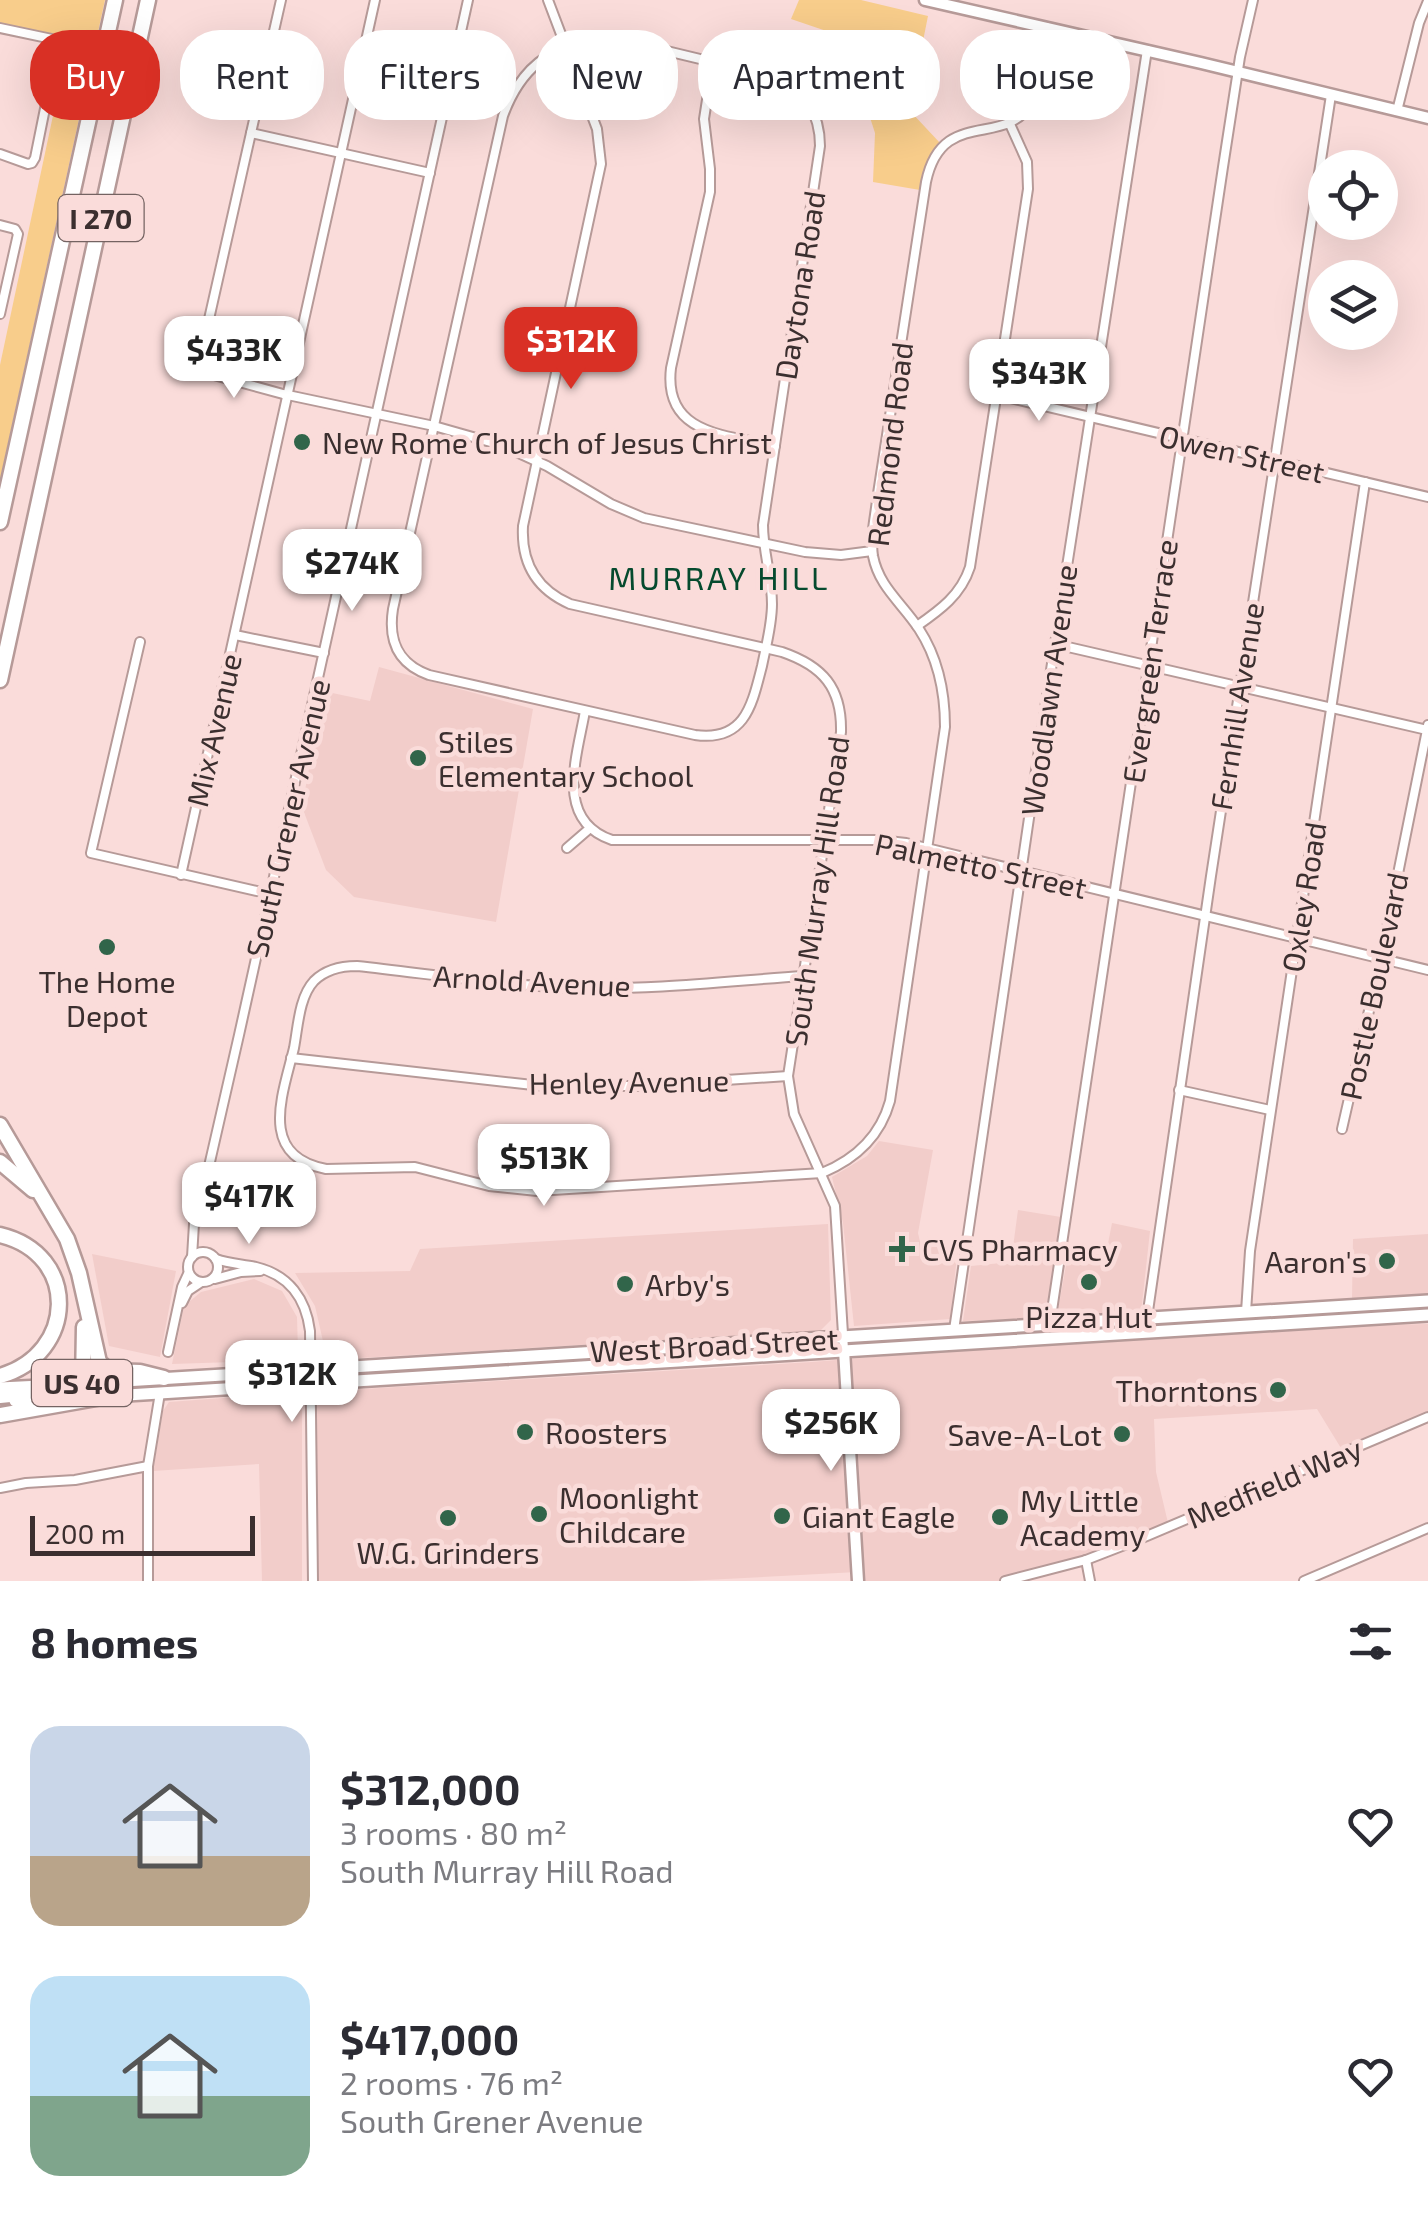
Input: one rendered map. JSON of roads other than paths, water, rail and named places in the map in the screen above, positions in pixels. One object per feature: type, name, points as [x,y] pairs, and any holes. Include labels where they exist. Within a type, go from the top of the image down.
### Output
[{"type":"highway","name":"I 270","points":[[0,522],[115,0]]},
{"type":"highway","name":"I 270","points":[[0,678],[148,0]]},
{"type":"highway","points":[[0,1126],[67,1238],[102,1367],[116,1372],[140,1372],[162,1385]]},
{"type":"highway","points":[[0,1162],[48,1205]]},
{"type":"highway","points":[[0,1235],[22,1242],[40,1256],[54,1277],[59,1302],[56,1326],[44,1350],[27,1365],[0,1376]]},
{"type":"highway","points":[[0,1395],[79,1388],[83,1383],[84,1296]]},
{"type":"highway","points":[[0,1415],[102,1396]]},
{"type":"main road","name":"West Broad Street","points":[[83,1383],[310,1384],[475,1374],[954,1330],[1428,1301]]},
{"type":"main road","points":[[1236,1327],[1244,1320],[1332,1312],[1350,1306]]},
{"type":"main road","name":"West Broad Street","points":[[0,1395],[102,1396],[310,1368],[641,1348],[1038,1338],[1428,1315]]},
{"type":"main road","points":[[1038,1338],[1051,1331],[1127,1326],[1147,1318]]},
{"type":"main road","points":[[567,1368],[576,1360],[620,1356],[641,1348]]},
{"type":"main road","points":[[475,1374],[480,1368],[550,1361],[568,1353]]},
{"type":"street","points":[[282,0],[200,370],[501,446],[537,461],[610,504],[668,524],[822,554],[872,551]]},
{"type":"street","name":"Mix Avenue","points":[[181,875],[375,0]]},
{"type":"street","name":"South Grener Avenue","points":[[192,1256],[196,1207],[204,1190],[468,0]]},
{"type":"street","name":"South Murray Hill Road","points":[[548,0],[559,30]]},
{"type":"street","points":[[926,0],[1428,118]]},
{"type":"street","name":"Evergreen Terrace","points":[[1050,1324],[1238,72],[1253,0]]},
{"type":"street","points":[[1396,111],[1428,1]]},
{"type":"street","points":[[916,626],[959,592],[970,567],[1028,189],[1027,162],[1009,122],[1023,114],[1034,95],[1046,27]]},
{"type":"street","points":[[0,28],[52,40],[57,49],[35,158],[32,163],[0,154]]},
{"type":"street","name":"Woodlawn Avenue","points":[[954,1330],[1147,50]]},
{"type":"street","points":[[434,426],[503,116],[512,93],[536,65]]},
{"type":"street","name":"Fernhill Avenue","points":[[1147,1318],[1331,94]]},
{"type":"street","name":"South Murray Hill Road","points":[[594,120],[601,164],[522,526],[522,546],[531,572],[548,591],[570,604],[800,658],[828,680],[836,696],[841,732],[788,1076],[794,1114],[822,1173],[836,1217],[844,1343]]},
{"type":"street","points":[[704,120],[710,192],[671,368],[671,396],[681,413],[703,430],[775,446]]},
{"type":"street","name":"Daytona Road","points":[[434,426],[393,609],[391,630],[399,655],[429,676],[705,736],[726,732],[742,722],[766,648],[772,604],[764,525],[820,146],[817,120]]},
{"type":"street","name":"Redmond Road","points":[[822,1173],[847,1162],[865,1146],[887,1110],[944,749],[945,712],[937,668],[916,626],[878,574],[872,551],[928,173],[938,152],[950,140],[970,130],[1009,122]]},
{"type":"street","points":[[251,134],[430,173]]},
{"type":"street","points":[[0,225],[18,232],[0,314]]},
{"type":"street","name":"Owen Street","points":[[998,395],[1428,497]]},
{"type":"street","name":"Oxley Road","points":[[1246,1312],[1250,1250],[1270,1110],[1365,482]]},
{"type":"street","points":[[234,634],[324,653]]},
{"type":"street","points":[[140,642],[91,853],[270,894]]},
{"type":"street","points":[[1055,644],[1428,728]]},
{"type":"street","points":[[566,848],[589,829],[580,818],[574,797],[585,711]]},
{"type":"street","name":"Postle Boulevard","points":[[1342,1128],[1382,958],[1428,728]]},
{"type":"street","name":"Palmetto Street","points":[[589,829],[623,842],[892,841],[1428,970]]},
{"type":"street","name":"Arnold Avenue","points":[[291,1058],[305,996],[312,984],[336,968],[357,966],[549,987],[598,988],[803,976]]},
{"type":"street","points":[[291,1058],[279,1115],[282,1136],[288,1149],[301,1161],[316,1167],[415,1167],[519,1191],[822,1173]]},
{"type":"street","name":"Henley Avenue","points":[[291,1058],[542,1086],[633,1086],[788,1076]]},
{"type":"street","points":[[1179,1090],[1270,1110]]},
{"type":"street","points":[[195,1226],[213,1257],[217,1273],[212,1280]]},
{"type":"street","points":[[168,1352],[188,1263],[198,1253],[270,1272],[292,1287],[306,1308],[310,1331],[313,1581]]},
{"type":"street","points":[[188,1273],[200,1282],[241,1272],[270,1272]]},
{"type":"street","points":[[178,1311],[188,1292],[200,1282]]},
{"type":"street","points":[[844,1343],[858,1581]]},
{"type":"street","points":[[148,1581],[148,1466],[162,1385]]},
{"type":"street","name":"Medfield Way","points":[[1004,1581],[1086,1560],[1428,1417]]},
{"type":"street","points":[[0,1488],[75,1480],[148,1466]]},
{"type":"street","points":[[1304,1581],[1428,1528]]},
{"type":"street","points":[[1086,1560],[1090,1581]]},
{"type":"place","name":"New Rome Church of Jesus Christ","points":[[302,442]]},
{"type":"place","name":"Stiles Elementary School","points":[[418,758]]},
{"type":"place","name":"The Home Depot","points":[[107,947]]},
{"type":"place","name":"CVS Pharmacy","points":[[902,1249]]},
{"type":"place","name":"Aaron's","points":[[1387,1261]]},
{"type":"place","name":"Pizza Hut","points":[[1089,1282]]},
{"type":"place","name":"Arby's","points":[[625,1284]]},
{"type":"place","name":"Thorntons","points":[[1278,1390]]},
{"type":"place","name":"Roosters","points":[[525,1432]]},
{"type":"place","name":"Save-A-Lot","points":[[1122,1434]]},
{"type":"place","name":"Moonlight Childcare","points":[[539,1514]]},
{"type":"place","name":"Giant Eagle","points":[[782,1516]]},
{"type":"place","name":"My Little Academy","points":[[1000,1517]]},
{"type":"place","name":"W.G. Grinders","points":[[448,1518]]},
{"type":"district","name":"MURRAY HILL","points":[[719,577]]}]
